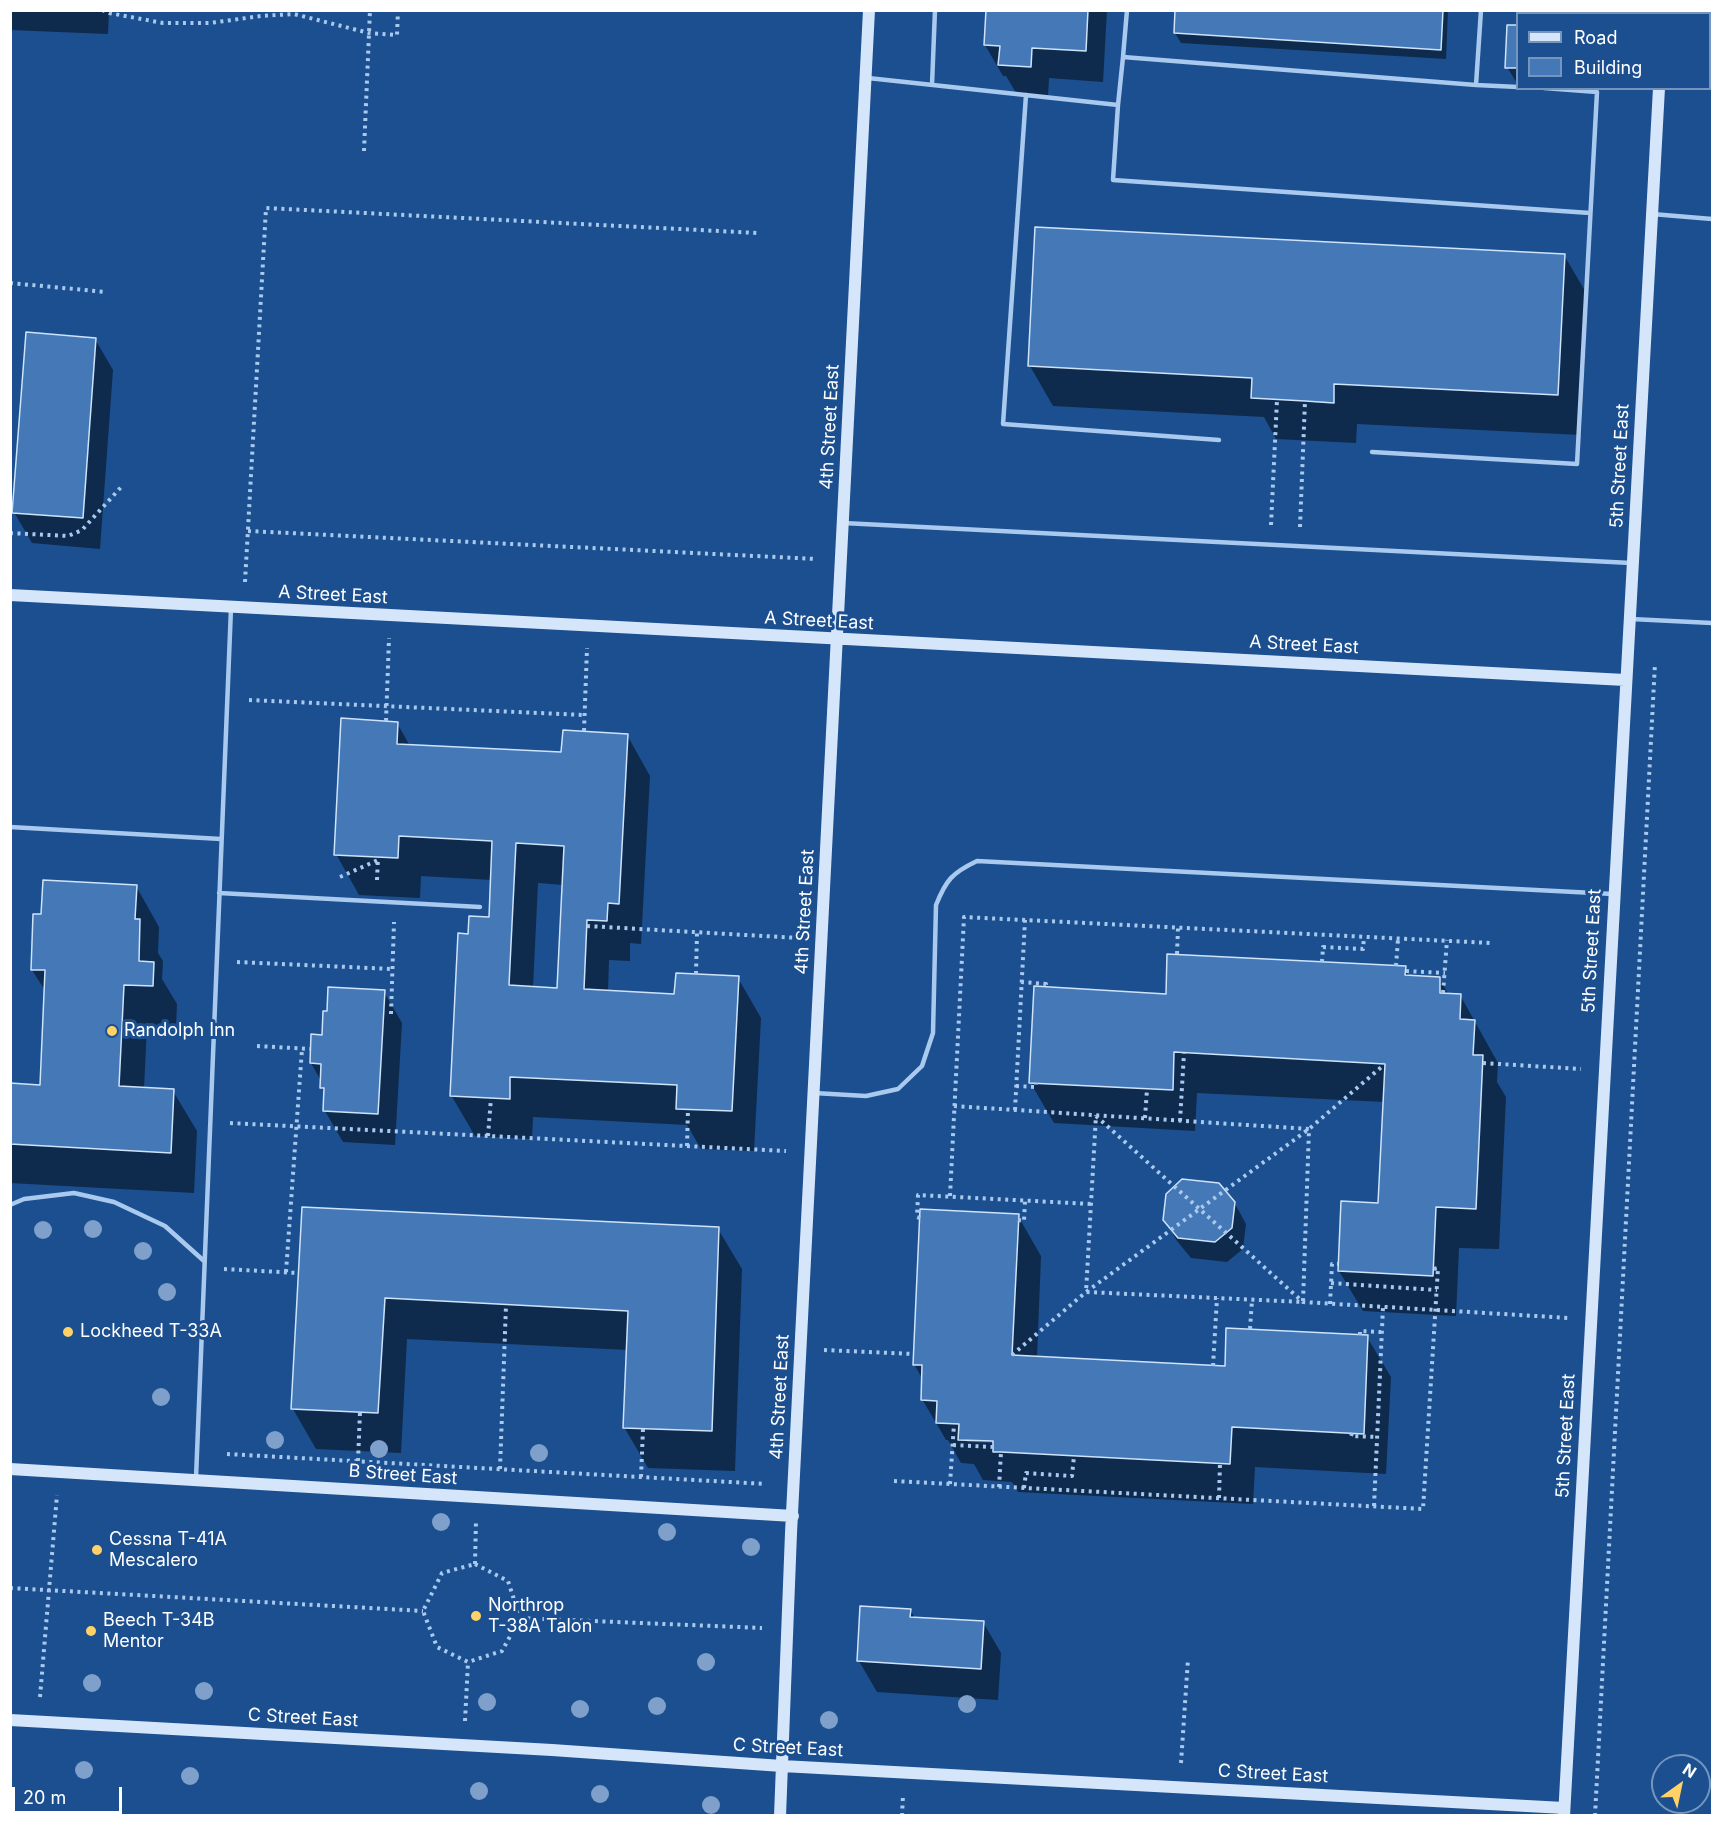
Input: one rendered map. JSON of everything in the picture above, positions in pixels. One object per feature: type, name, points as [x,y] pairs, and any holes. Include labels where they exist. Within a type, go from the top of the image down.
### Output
[{"type":"street","name":"4th Street East","points":[[780,1815],[790,1533],[793,1516],[869,10]]},
{"type":"street","name":"5th Street East","points":[[1564,1812],[1659,90]]},
{"type":"street","name":"A Street East","points":[[10,595],[1625,680]]},
{"type":"street","name":"B Street East","points":[[10,1469],[793,1516]]},
{"type":"street","name":"C Street East","points":[[10,1720],[1180,1787],[1564,1812]]},
{"type":"lane","points":[[932,85],[935,10]]},
{"type":"lane","points":[[1126,10],[1113,180],[1590,213]]},
{"type":"lane","points":[[1476,85],[1481,10]]},
{"type":"lane","points":[[1123,57],[1516,87]]},
{"type":"lane","points":[[865,78],[1118,105]]},
{"type":"lane","points":[[1372,452],[1577,464],[1597,92],[1570,90]]},
{"type":"lane","points":[[1026,95],[1003,424],[1219,440]]},
{"type":"lane","points":[[1652,213],[1713,219]]},
{"type":"lane","points":[[843,523],[1632,563]]},
{"type":"lane","points":[[196,1481],[227,699],[237,608]]},
{"type":"lane","points":[[1629,619],[1713,623]]},
{"type":"lane","points":[[10,827],[221,839]]},
{"type":"lane","points":[[814,1093],[866,1096],[898,1089],[922,1066],[933,1033],[936,905],[944,886],[958,870],[977,861],[1613,894]]},
{"type":"lane","points":[[219,893],[480,907]]},
{"type":"lane","points":[[10,1205],[24,1199],[74,1193],[114,1202],[165,1226],[204,1261]]},
{"type":"path","points":[[102,10],[163,23],[210,22],[294,14],[369,33],[397,36],[398,10]]},
{"type":"path","points":[[364,152],[370,10]]},
{"type":"path","points":[[237,608],[248,531],[266,208],[758,233]]},
{"type":"path","points":[[10,284],[106,292]]},
{"type":"path","points":[[1270,545],[1277,400]]},
{"type":"path","points":[[1299,546],[1305,402]]},
{"type":"path","points":[[10,533],[68,536],[82,530],[123,485]]},
{"type":"path","points":[[248,531],[841,560]]},
{"type":"path","points":[[386,721],[390,616]]},
{"type":"path","points":[[1594,1815],[1658,620]]},
{"type":"path","points":[[584,731],[588,627]]},
{"type":"path","points":[[227,699],[584,715]]},
{"type":"path","points":[[391,1014],[395,902]]},
{"type":"path","points":[[950,1197],[964,917],[1490,943]]},
{"type":"path","points":[[1015,1110],[1025,920]]},
{"type":"path","points":[[587,926],[822,939]]},
{"type":"path","points":[[1177,954],[1178,928]]},
{"type":"path","points":[[696,974],[698,932]]},
{"type":"path","points":[[1322,962],[1323,947],[1363,949],[1364,937]]},
{"type":"path","points":[[1396,966],[1398,939]]},
{"type":"path","points":[[1443,993],[1447,940]]},
{"type":"path","points":[[217,961],[392,969]]},
{"type":"path","points":[[1406,971],[1445,973]]},
{"type":"path","points":[[1021,982],[1046,984],[1045,987]]},
{"type":"path","points":[[257,1046],[310,1049]]},
{"type":"path","points":[[286,1272],[302,1048]]},
{"type":"path","points":[[1180,1121],[1184,1053]]},
{"type":"path","points":[[1483,1063],[1604,1070]]},
{"type":"path","points":[[1012,1355],[1086,1292],[1309,1129],[1385,1064]]},
{"type":"path","points":[[1016,1086],[1036,1087],[1036,1083]]},
{"type":"path","points":[[1145,1119],[1147,1089]]},
{"type":"path","points":[[488,1136],[491,1098]]},
{"type":"path","points":[[954,1106],[1309,1129]]},
{"type":"path","points":[[687,1146],[688,1109]]},
{"type":"path","points":[[1096,1115],[1303,1302]]},
{"type":"path","points":[[1086,1292],[1096,1115]]},
{"type":"path","points":[[210,1123],[811,1152]]},
{"type":"path","points":[[1303,1302],[1309,1129]]},
{"type":"path","points":[[920,1218],[917,1217],[918,1195],[1090,1204]]},
{"type":"path","points":[[1018,1221],[1024,1221],[1025,1201]]},
{"type":"path","points":[[1330,1304],[1332,1264],[1338,1264]]},
{"type":"path","points":[[894,1481],[1424,1509],[1438,1268],[1434,1269]]},
{"type":"path","points":[[219,1269],[298,1273]]},
{"type":"path","points":[[1331,1283],[1437,1290]]},
{"type":"path","points":[[1086,1292],[1620,1320]]},
{"type":"path","points":[[1213,1366],[1217,1298]]},
{"type":"path","points":[[1250,1329],[1252,1299]]},
{"type":"path","points":[[500,1470],[506,1305]]},
{"type":"path","points":[[1374,1506],[1383,1307]]},
{"type":"path","points":[[1360,1335],[1360,1331],[1382,1332]]},
{"type":"path","points":[[801,1348],[913,1354]]},
{"type":"path","points":[[358,1461],[360,1412]]},
{"type":"path","points":[[950,1484],[954,1424]]},
{"type":"path","points":[[641,1478],[643,1429]]},
{"type":"path","points":[[1352,1433],[1352,1436],[1377,1437]]},
{"type":"path","points":[[953,1444],[993,1446]]},
{"type":"path","points":[[999,1487],[1000,1452]]},
{"type":"path","points":[[217,1454],[766,1484]]},
{"type":"path","points":[[1024,1489],[1026,1473],[1072,1476],[1074,1456]]},
{"type":"path","points":[[1219,1498],[1220,1463]]},
{"type":"path","points":[[38,1722],[59,1473]]},
{"type":"path","points":[[475,1564],[476,1498]]},
{"type":"path","points":[[475,1564],[508,1581],[520,1618],[502,1651],[468,1662],[437,1647],[423,1611],[442,1574],[475,1564]]},
{"type":"path","points":[[10,1588],[423,1611]]},
{"type":"path","points":[[520,1618],[787,1629]]},
{"type":"path","points":[[1180,1787],[1188,1659]]},
{"type":"path","points":[[463,1745],[468,1662]]},
{"type":"building","points":[[986,10],[1088,10],[1086,51],[1032,48],[1031,67],[998,65],[1000,46],[984,45]]},
{"type":"building","points":[[1175,10],[1443,10],[1441,50],[1174,33]]},
{"type":"building","points":[[1507,25],[1516,25],[1516,68],[1505,68]]},
{"type":"building","points":[[1035,227],[1565,254],[1558,395],[1334,384],[1334,403],[1251,398],[1252,378],[1028,366]]},
{"type":"building","points":[[26,332],[96,338],[83,518],[12,513]]},
{"type":"building","points":[[341,718],[398,722],[397,744],[561,752],[563,730],[628,734],[619,904],[608,903],[607,921],[587,920],[584,989],[674,994],[676,973],[739,976],[732,1111],[676,1109],[677,1085],[510,1077],[510,1099],[450,1096],[458,933],[468,934],[469,916],[489,917],[492,841],[399,836],[398,858],[334,855]],"holes":[[[516,843],[564,846],[557,988],[509,985]]]},
{"type":"building","points":[[43,880],[137,885],[135,919],[140,919],[139,961],[154,962],[153,986],[124,985],[119,1086],[174,1089],[171,1153],[10,1144],[10,1083],[40,1085],[45,970],[31,970],[33,914],[41,914]]},
{"type":"building","points":[[1167,954],[1406,966],[1405,975],[1440,977],[1440,993],[1461,994],[1460,1019],[1475,1020],[1473,1055],[1483,1055],[1476,1209],[1436,1207],[1433,1276],[1338,1271],[1341,1201],[1378,1203],[1385,1064],[1174,1052],[1173,1090],[1029,1083],[1034,986],[1166,994]]},
{"type":"building","points":[[328,987],[385,990],[378,1114],[323,1111],[324,1088],[320,1088],[321,1064],[310,1063],[311,1034],[322,1035],[323,1011],[327,1011]]},
{"type":"building","points":[[1182,1179],[1219,1183],[1235,1202],[1232,1228],[1215,1242],[1178,1238],[1163,1220],[1166,1194]]},
{"type":"building","points":[[302,1207],[719,1227],[712,1431],[623,1428],[628,1311],[385,1298],[378,1413],[291,1409]]},
{"type":"building","points":[[920,1209],[1019,1214],[1012,1355],[1225,1366],[1226,1328],[1368,1335],[1364,1434],[1232,1427],[1230,1464],[993,1452],[993,1441],[958,1440],[959,1424],[936,1423],[937,1401],[921,1400],[922,1365],[913,1365]]},
{"type":"building","points":[[860,1606],[911,1609],[910,1617],[984,1621],[981,1669],[857,1661]]},
{"type":"place","name":"Randolph Inn","points":[[112,1031]]},
{"type":"place","name":"Lockheed T-33A","points":[[68,1332]]},
{"type":"place","name":"Cessna T-41A Mescalero","points":[[97,1550]]},
{"type":"place","name":"Northrop T-38A Talon","points":[[476,1616]]},
{"type":"place","name":"Beech T-34B Mentor","points":[[91,1631]]}]
